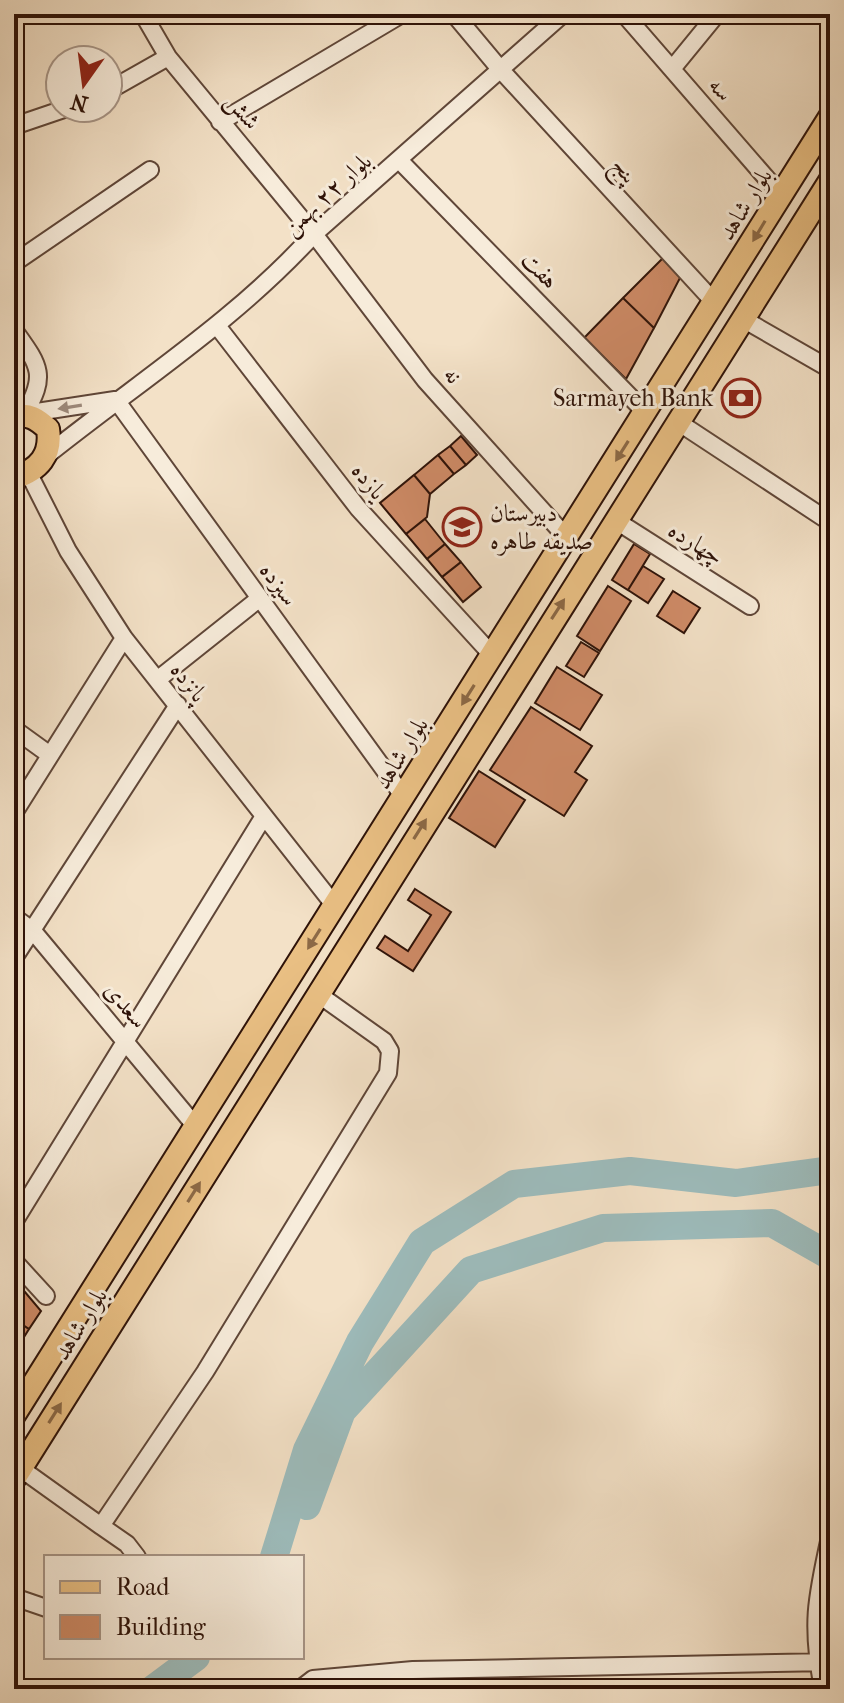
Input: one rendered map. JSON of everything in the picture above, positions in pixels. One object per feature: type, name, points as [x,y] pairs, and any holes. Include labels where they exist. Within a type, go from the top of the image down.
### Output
[{"type":"main road","name":"بلوار شاهد","points":[[14,1415],[830,117]]},
{"type":"main road","name":"بلوار شاهد","points":[[17,1474],[830,181]]},
{"type":"main road","points":[[675,367],[702,383]]},
{"type":"main road","points":[[19,416],[48,429],[50,443],[46,456],[21,475]]},
{"type":"main road","points":[[375,842],[403,858]]},
{"type":"street","name":"شش","points":[[143,14],[168,57],[314,234]]},
{"type":"street","points":[[220,122],[402,14]]},
{"type":"street","name":"بلوار ۲۲ بهمن","points":[[46,456],[116,400],[218,327],[285,266],[314,234],[563,14]]},
{"type":"street","name":"سه","points":[[624,14],[781,195]]},
{"type":"street","points":[[672,69],[717,14]]},
{"type":"street","name":"پنج","points":[[456,15],[500,69],[715,303]]},
{"type":"street","points":[[124,82],[168,57]]},
{"type":"street","points":[[14,126],[44,116]]},
{"type":"street","name":"هفت","points":[[399,160],[646,413]]},
{"type":"street","points":[[14,263],[150,170]]},
{"type":"street","name":"نه","points":[[314,234],[425,380],[567,538]]},
{"type":"street","points":[[743,319],[830,369]]},
{"type":"street","name":"یازده","points":[[218,327],[358,508],[493,656]]},
{"type":"street","points":[[14,330],[38,364],[38,391],[19,416]]},
{"type":"street","name":"بلوار ۲۲ بهمن","points":[[19,416],[116,400]]},
{"type":"street","name":"سیزده","points":[[116,400],[404,797]]},
{"type":"street","points":[[678,422],[830,522]]},
{"type":"street","name":"پانزده","points":[[21,475],[124,638],[335,906]]},
{"type":"street","name":"چهارده","points":[[615,520],[750,606]]},
{"type":"street","points":[[157,680],[260,598]]},
{"type":"street","points":[[14,813],[124,638]]},
{"type":"street","points":[[14,958],[178,705]]},
{"type":"street","points":[[14,729],[50,755]]},
{"type":"street","points":[[14,1222],[264,816]]},
{"type":"street","name":"سعدی","points":[[14,917],[33,931],[197,1128]]},
{"type":"street","points":[[101,1526],[205,1372],[388,1073],[390,1051],[384,1041],[318,994]]},
{"type":"street","points":[[14,1261],[46,1296]]},
{"type":"street","points":[[17,1474],[101,1526],[127,1544],[135,1555]]},
{"type":"street","points":[[823,1689],[824,1662],[814,1634],[816,1602],[830,1537]]},
{"type":"street","points":[[14,1597],[44,1607]]},
{"type":"street","points":[[300,1689],[313,1679],[413,1670],[824,1662]]},
{"type":"building","points":[[663,258],[681,276],[654,328],[623,298]]},
{"type":"building","points":[[623,298],[654,328],[626,379],[584,338]]},
{"type":"building","points":[[461,436],[477,455],[466,465],[450,446]]},
{"type":"building","points":[[450,446],[466,465],[454,474],[438,455]]},
{"type":"building","points":[[438,455],[454,474],[430,494],[414,475]]},
{"type":"building","points":[[414,475],[430,494],[427,517],[406,534],[380,503]]},
{"type":"building","points":[[425,519],[445,544],[427,559],[406,534]]},
{"type":"building","points":[[445,544],[461,562],[442,577],[427,559]]},
{"type":"building","points":[[634,544],[650,554],[628,590],[612,580]]},
{"type":"building","points":[[461,562],[481,587],[463,602],[442,577]]},
{"type":"building","points":[[643,566],[664,579],[648,603],[628,590]]},
{"type":"building","points":[[608,586],[631,601],[600,651],[577,636]]},
{"type":"building","points":[[673,591],[700,608],[684,633],[657,616]]},
{"type":"building","points":[[581,642],[599,653],[584,677],[566,666]]},
{"type":"building","points":[[557,667],[602,695],[580,730],[535,703]]},
{"type":"building","points":[[531,707],[592,746],[575,772],[587,780],[564,816],[490,770]]},
{"type":"building","points":[[479,771],[525,800],[495,847],[449,818]]},
{"type":"building","points":[[415,889],[451,912],[413,971],[377,948],[385,936],[408,951],[431,915],[408,900]]},
{"type":"building","points":[[14,1279],[41,1311],[29,1329],[14,1319]]},
{"type":"building","points":[[14,1319],[29,1329],[14,1353]]},
{"type":"waterway","points":[[275,1555],[307,1450],[360,1342],[422,1242],[514,1184],[630,1171],[736,1183],[830,1170]]},
{"type":"waterway","points":[[307,1506],[342,1411],[471,1270],[603,1228],[772,1223],[830,1256]]},
{"type":"waterway","points":[[153,1689],[193,1659]]},
{"type":"place","name":"Sarmayeh Bank","points":[[741,398]]},
{"type":"place","name":"دبیرستان صدیقه طاهره","points":[[462,527]]}]
